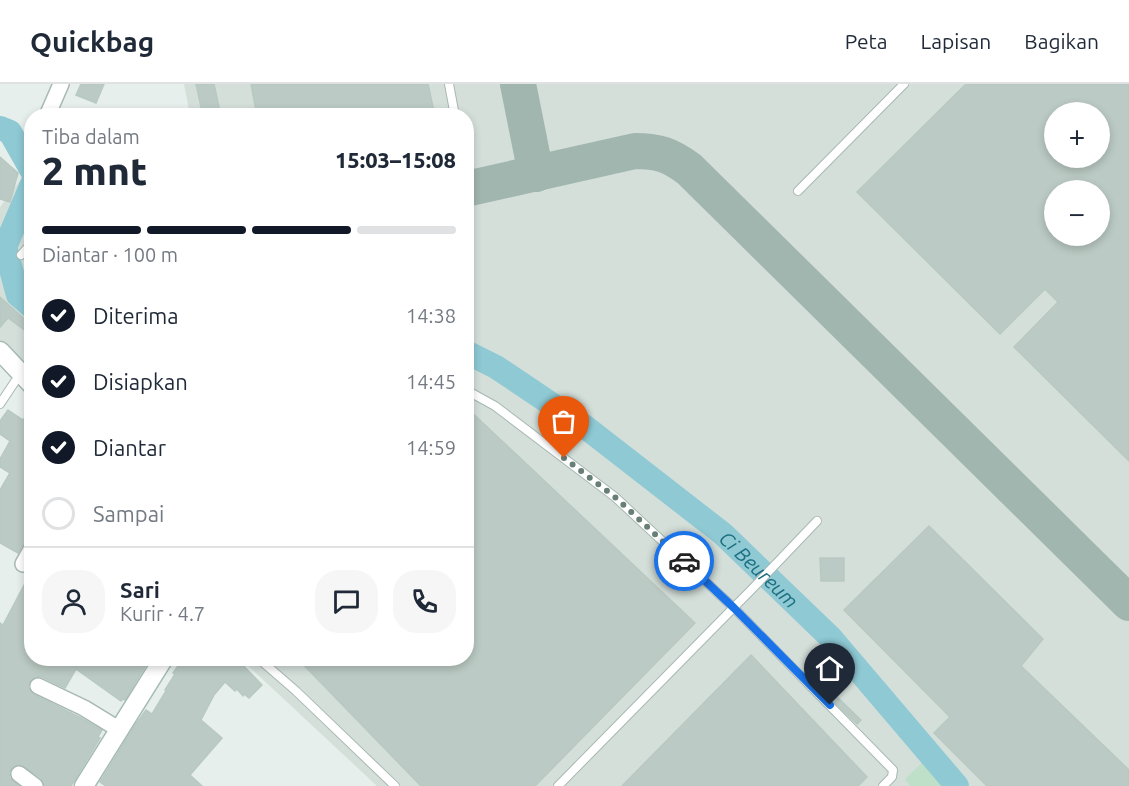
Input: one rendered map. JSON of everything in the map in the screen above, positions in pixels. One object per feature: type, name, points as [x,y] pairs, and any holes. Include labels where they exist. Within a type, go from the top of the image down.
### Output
[{"type":"main road","points":[[0,351],[24,377]]},
{"type":"main road","points":[[84,786],[159,666]]},
{"type":"street","points":[[51,108],[62,84]]},
{"type":"street","points":[[38,686],[84,708],[120,730]]},
{"type":"street","points":[[20,774],[35,786]]},
{"type":"lane","points":[[449,84],[454,108]]},
{"type":"lane","points":[[798,191],[904,84]]},
{"type":"lane","points":[[21,255],[24,252]]},
{"type":"lane","points":[[0,404],[24,381]]},
{"type":"lane","points":[[474,394],[495,406],[615,497],[734,608],[893,770],[892,777],[883,786]]},
{"type":"lane","points":[[558,786],[817,521]]},
{"type":"lane","points":[[267,666],[395,786]]},
{"type":"shaded area","points":[[184,84],[1129,84],[1129,786],[377,786],[248,666],[474,666],[474,108],[189,108]]},
{"type":"shaded area","points":[[22,178],[24,178],[24,364],[0,340],[0,207]]},
{"type":"green space","points":[[902,728],[960,786],[910,786],[905,779],[925,760],[899,730]]},
{"type":"building","points":[[81,84],[104,84],[96,103],[76,95]]},
{"type":"building","points":[[196,84],[214,84],[219,108],[201,108]]},
{"type":"building","points":[[251,84],[428,84],[433,108],[256,108]]},
{"type":"building","points":[[966,84],[1129,84],[1129,461],[1014,347],[1058,302],[1045,289],[1000,334],[857,192]]},
{"type":"building","points":[[0,157],[18,173],[10,202],[0,199]]},
{"type":"building","points":[[0,297],[24,319],[24,330],[8,318],[0,327]]},
{"type":"building","points":[[8,410],[23,420],[24,543],[18,553],[0,543],[0,490],[10,473],[0,467],[0,459],[10,441],[0,434],[0,421]]},
{"type":"building","points":[[474,415],[695,623],[535,786],[421,786],[305,666],[474,666]]},
{"type":"building","points":[[929,526],[1043,639],[1021,666],[1129,770],[1129,786],[987,786],[934,733],[950,717],[844,610]]},
{"type":"building","points":[[820,558],[844,558],[844,581],[821,581]]},
{"type":"building","points":[[24,585],[24,666],[145,666],[125,700],[121,701],[76,669],[65,688],[37,676],[30,681],[28,687],[33,694],[102,730],[98,737],[100,738],[71,786],[45,786],[41,778],[20,764],[12,768],[9,773],[10,778],[19,786],[0,786],[0,623],[3,625]]},
{"type":"building","points":[[751,655],[867,777],[858,786],[622,786]]},
{"type":"building","points":[[178,666],[244,666],[262,685],[249,698],[244,694],[243,696],[237,689],[235,691],[225,682],[214,695],[201,720],[222,738],[190,775],[202,786],[106,786],[100,782],[146,710],[152,714],[175,674],[173,673]]},
{"type":"building","points":[[836,696],[861,720],[857,724],[832,700]]},
{"type":"waterway","name":"Ci Beureum","points":[[0,128],[10,132],[24,157]]},
{"type":"waterway","name":"Ci Beureum","points":[[24,203],[5,247],[18,295],[24,300]]},
{"type":"waterway","name":"Ci Beureum","points":[[474,356],[496,367],[584,426],[723,534],[831,638],[957,786]]},
{"type":"taxiway","points":[[518,84],[536,174]]},
{"type":"taxiway","points":[[474,187],[635,151],[664,155],[682,164],[1129,603]]},
{"type":"way so far","points":[[564,458],[615,497],[684,561]]},
{"type":"route","points":[[684,561],[830,705]]}]
